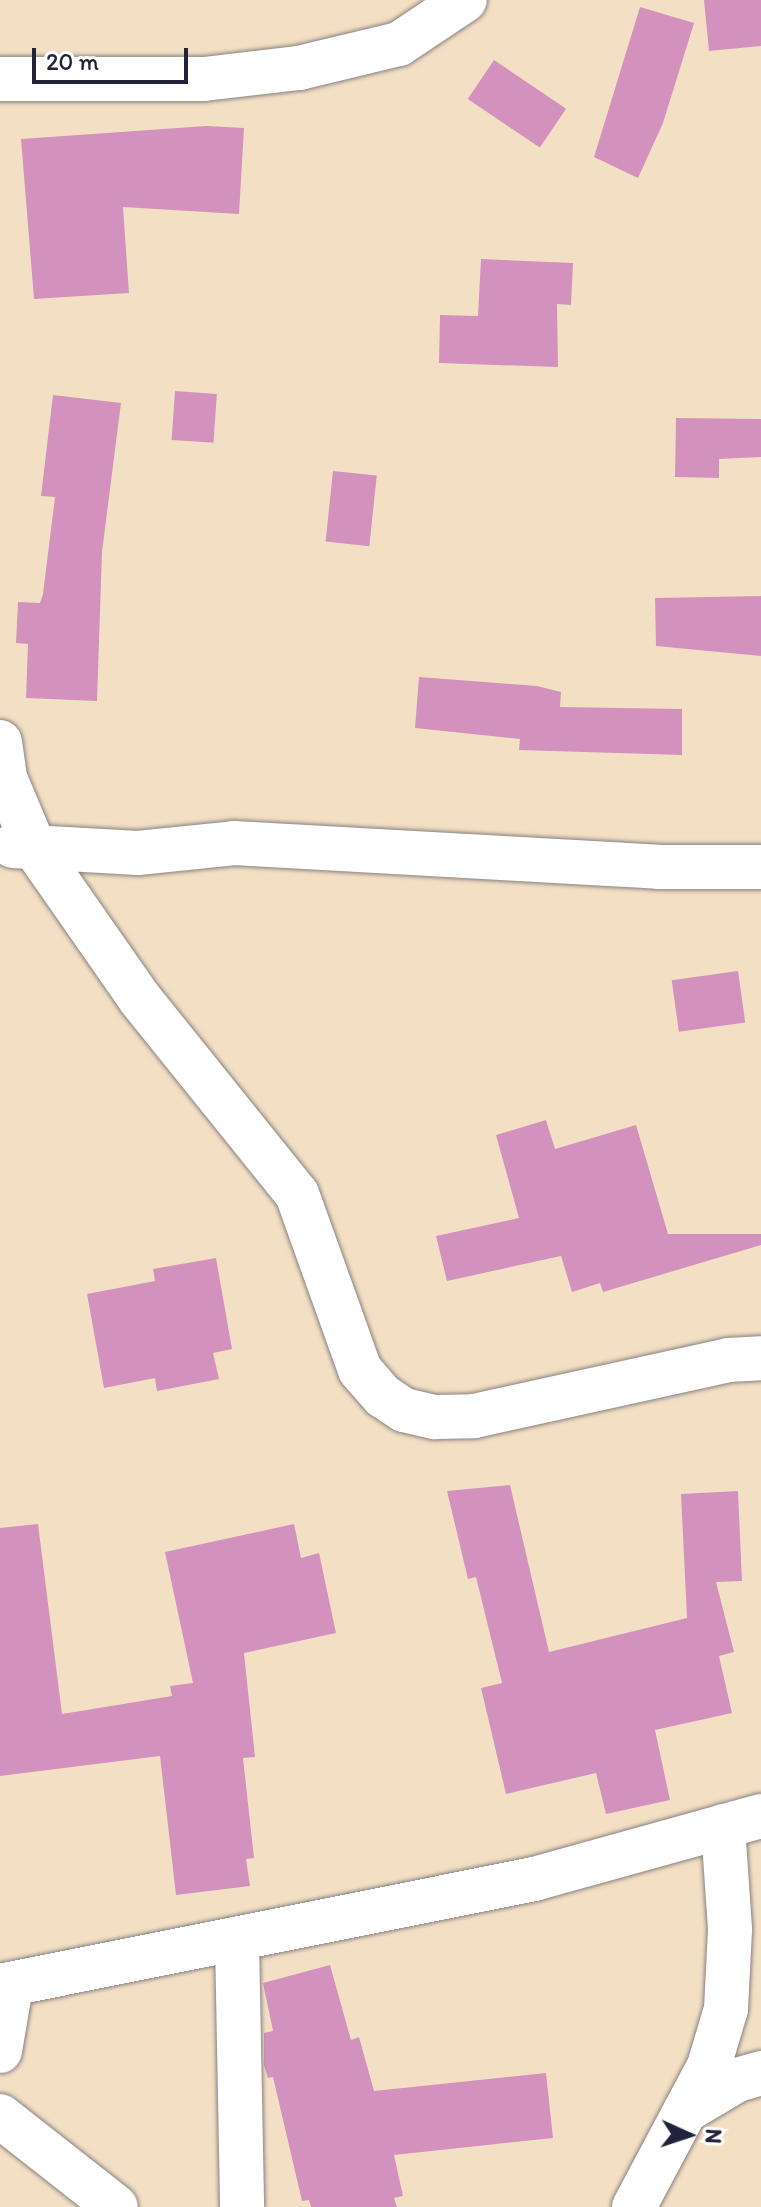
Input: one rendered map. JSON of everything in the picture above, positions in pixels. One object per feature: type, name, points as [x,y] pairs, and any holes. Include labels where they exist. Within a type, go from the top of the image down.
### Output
[{"type":"street","points":[[0,79],[204,79],[299,68],[399,44],[465,0]]},
{"type":"street","points":[[0,742],[17,846],[297,1194],[360,1370],[383,1396],[404,1410],[435,1417],[474,1416],[728,1360],[761,1358]]},
{"type":"street","points":[[17,846],[138,853],[234,843],[658,867],[761,867]]},
{"type":"street","points":[[742,1821],[761,1891]]},
{"type":"street","points":[[0,2051],[5,1986],[534,1879],[742,1821]]},
{"type":"street","points":[[634,2207],[709,2066],[726,2009],[730,1929],[742,1821]]},
{"type":"street","points":[[237,1941],[242,2207]]},
{"type":"street","points":[[682,2114],[737,2080],[761,2073]]},
{"type":"street","points":[[0,2116],[116,2207]]},
{"type":"building","points":[[704,0],[761,0],[761,46],[709,51]]},
{"type":"building","points":[[640,7],[694,23],[663,123],[638,178],[594,157]]},
{"type":"building","points":[[494,60],[566,109],[540,148],[468,99]]},
{"type":"building","points":[[206,126],[244,128],[239,214],[123,207],[129,293],[34,299],[21,139]]},
{"type":"building","points":[[481,259],[573,263],[571,305],[557,304],[558,367],[439,363],[440,315],[478,316]]},
{"type":"building","points":[[175,391],[217,394],[213,443],[172,440]]},
{"type":"building","points":[[53,395],[121,403],[102,552],[97,701],[26,698],[28,644],[16,643],[18,602],[40,603],[43,594],[55,497],[41,496]]},
{"type":"building","points":[[676,418],[761,419],[761,457],[719,459],[719,478],[675,477]]},
{"type":"building","points":[[333,471],[377,476],[369,546],[326,542]]},
{"type":"building","points":[[761,596],[761,656],[656,646],[655,598]]},
{"type":"building","points":[[419,677],[537,686],[561,692],[560,707],[682,709],[682,755],[519,750],[520,739],[415,728]]},
{"type":"building","points":[[738,971],[745,1022],[679,1032],[672,980]]},
{"type":"building","points":[[546,1120],[555,1149],[636,1125],[668,1234],[761,1234],[761,1245],[603,1292],[600,1283],[572,1292],[561,1256],[447,1281],[436,1236],[519,1218],[496,1135]]},
{"type":"building","points":[[216,1258],[232,1349],[213,1353],[219,1379],[157,1391],[155,1378],[104,1388],[87,1294],[155,1281],[153,1269]]},
{"type":"building","points":[[510,1485],[549,1652],[687,1618],[681,1494],[738,1491],[742,1581],[716,1582],[734,1652],[719,1656],[732,1713],[655,1730],[670,1800],[606,1814],[596,1773],[506,1794],[481,1688],[502,1683],[476,1577],[468,1579],[447,1491]]},
{"type":"building","points":[[38,1524],[62,1714],[172,1696],[170,1686],[193,1683],[165,1552],[294,1524],[301,1558],[319,1553],[336,1633],[244,1653],[255,1757],[243,1758],[254,1858],[246,1859],[250,1886],[176,1895],[160,1756],[0,1776],[0,1528]]},
{"type":"building","points":[[330,1965],[351,2040],[359,2037],[374,2091],[546,2073],[553,2138],[394,2155],[403,2196],[394,2198],[397,2207],[311,2207],[309,2200],[302,2201],[273,2077],[268,2078],[264,2065],[264,2033],[273,2031],[263,1983]]}]
